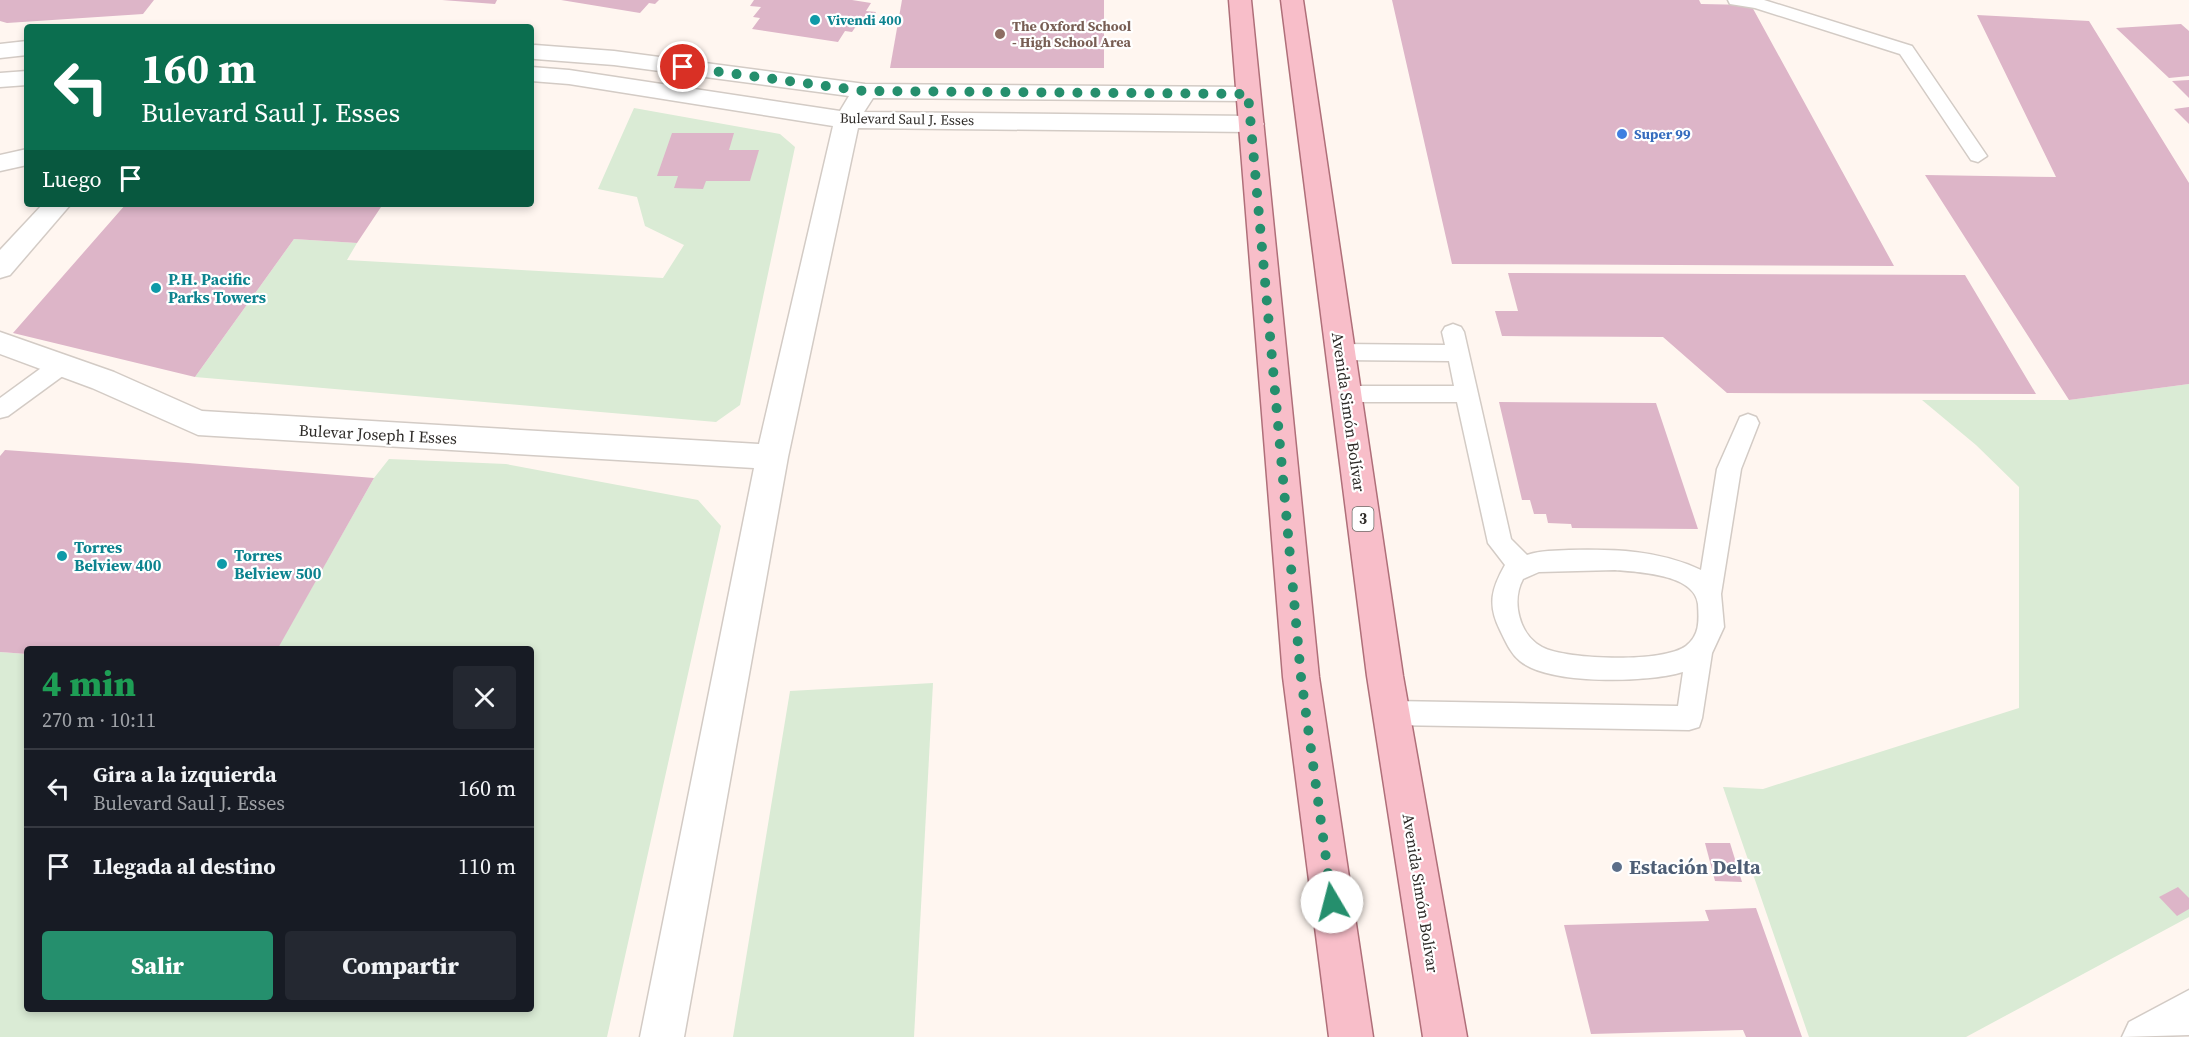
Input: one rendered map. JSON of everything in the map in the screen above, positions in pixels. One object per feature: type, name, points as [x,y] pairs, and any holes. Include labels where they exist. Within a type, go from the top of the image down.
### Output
[{"type":"main road","points":[[1240,0],[1301,677],[1351,1037]]},
{"type":"main road","name":"Avenida Simón Bolívar","points":[[1292,0],[1392,713],[1445,1037]]},
{"type":"street","points":[[0,51],[24,48]]},
{"type":"street","name":"Bulevard Saul J. Esses","points":[[534,52],[614,58],[864,91],[1249,109]]},
{"type":"street","name":"Bulevard Saul J. Esses","points":[[534,74],[569,77],[847,120],[1249,109]]},
{"type":"street","points":[[0,80],[24,78]]},
{"type":"street","points":[[662,1037],[772,457],[847,120],[864,91]]},
{"type":"street","points":[[0,163],[24,158]]},
{"type":"street","points":[[0,268],[55,207]]},
{"type":"street","name":"Bulevar Joseph I Esses","points":[[0,343],[63,364],[198,423],[772,457]]},
{"type":"street","points":[[2144,1037],[2189,1011]]},
{"type":"lane","points":[[1736,0],[1758,4],[1906,50],[1978,156]]},
{"type":"lane","points":[[1340,352],[1455,343],[1500,543],[1524,568]]},
{"type":"lane","points":[[0,410],[63,364]]},
{"type":"lane","points":[[1346,394],[1467,394]]},
{"type":"lane","points":[[1392,713],[1689,717],[1699,653],[1711,631],[1714,605],[1710,592],[1729,469],[1748,423]]},
{"type":"lane","points":[[1699,653],[1680,663],[1630,668],[1566,666],[1531,655],[1510,629],[1504,593],[1514,572],[1537,562],[1658,562],[1688,573],[1710,592]]},
{"type":"green space","points":[[634,108],[780,134],[795,147],[740,405],[716,422],[195,377],[294,239],[357,243],[347,260],[663,278],[684,245],[645,226],[637,197],[598,189]]},
{"type":"green space","points":[[2189,384],[2189,917],[1966,1037],[1809,1037],[1723,787],[1763,789],[2019,708],[2019,487],[1976,445],[1922,400],[2069,400]]},
{"type":"green space","points":[[389,459],[506,464],[698,500],[721,526],[607,1037],[0,1037],[0,652],[24,654],[24,1012],[534,1012],[534,646],[279,646],[374,478]]},
{"type":"green space","points":[[933,683],[914,1037],[733,1037],[790,691]]},
{"type":"building","points":[[0,0],[154,0],[143,14],[7,23],[0,21]]},
{"type":"building","points":[[442,0],[497,0],[495,4]]},
{"type":"building","points":[[561,0],[659,0],[655,4],[649,3],[640,13]]},
{"type":"building","name":"Vivendi 400","points":[[754,0],[852,0],[871,3],[866,11],[876,12],[869,24],[859,22],[852,32],[845,31],[838,42],[752,29],[760,18],[753,17],[761,7],[750,6]]},
{"type":"building","name":"The Oxford School - High School Area","points":[[902,0],[1104,0],[1104,68],[890,68]]},
{"type":"building","name":"Super 99","points":[[1392,0],[1699,0],[1701,4],[1751,5],[1894,266],[1452,264]]},
{"type":"building","points":[[1977,15],[2089,21],[2189,183],[2189,384],[2069,400],[1925,175],[2056,177]]},
{"type":"building","points":[[2181,24],[2189,31],[2189,76],[2169,78],[2116,28]]},
{"type":"building","points":[[2189,80],[2189,98],[2172,81]]},
{"type":"building","points":[[2189,107],[2189,124],[2174,109]]},
{"type":"building","points":[[672,133],[734,133],[729,150],[759,150],[750,181],[706,181],[703,189],[674,188],[678,176],[657,176]]},
{"type":"building","name":"P.H. Pacific Parks Towers","points":[[123,207],[381,207],[357,243],[294,239],[195,377],[13,333]]},
{"type":"building","points":[[1508,273],[1965,275],[2036,394],[1727,393],[1663,337],[1502,336],[1495,311],[1518,311]]},
{"type":"building","points":[[1499,402],[1656,403],[1698,529],[1572,528],[1571,524],[1548,523],[1546,514],[1534,514],[1530,500],[1522,500]]},
{"type":"building","points":[[5,450],[374,478],[279,646],[24,646],[24,654],[0,652],[0,456]]},
{"type":"building","points":[[1705,843],[1730,843],[1742,882],[1715,881]]},
{"type":"building","points":[[2178,887],[2189,898],[2189,909],[2177,916],[2159,897]]},
{"type":"building","points":[[1756,908],[1802,1037],[1746,1037],[1743,1030],[1591,1034],[1564,925],[1709,921],[1705,910]]},
{"type":"place","name":"Vivendi 400","points":[[815,20]]},
{"type":"place","name":"The Oxford School - High School Area","points":[[1000,34]]},
{"type":"place","name":"Super 99","points":[[1622,134]]},
{"type":"place","name":"P.H. Pacific Parks Towers","points":[[156,288]]},
{"type":"place","name":"Torres Belview 400","points":[[62,556]]},
{"type":"place","name":"Torres Belview 500","points":[[222,564]]},
{"type":"place","name":"Estación Delta","points":[[1617,867]]},
{"type":"route","points":[[683,67],[864,91],[1248,94],[1301,677],[1332,902]]}]
